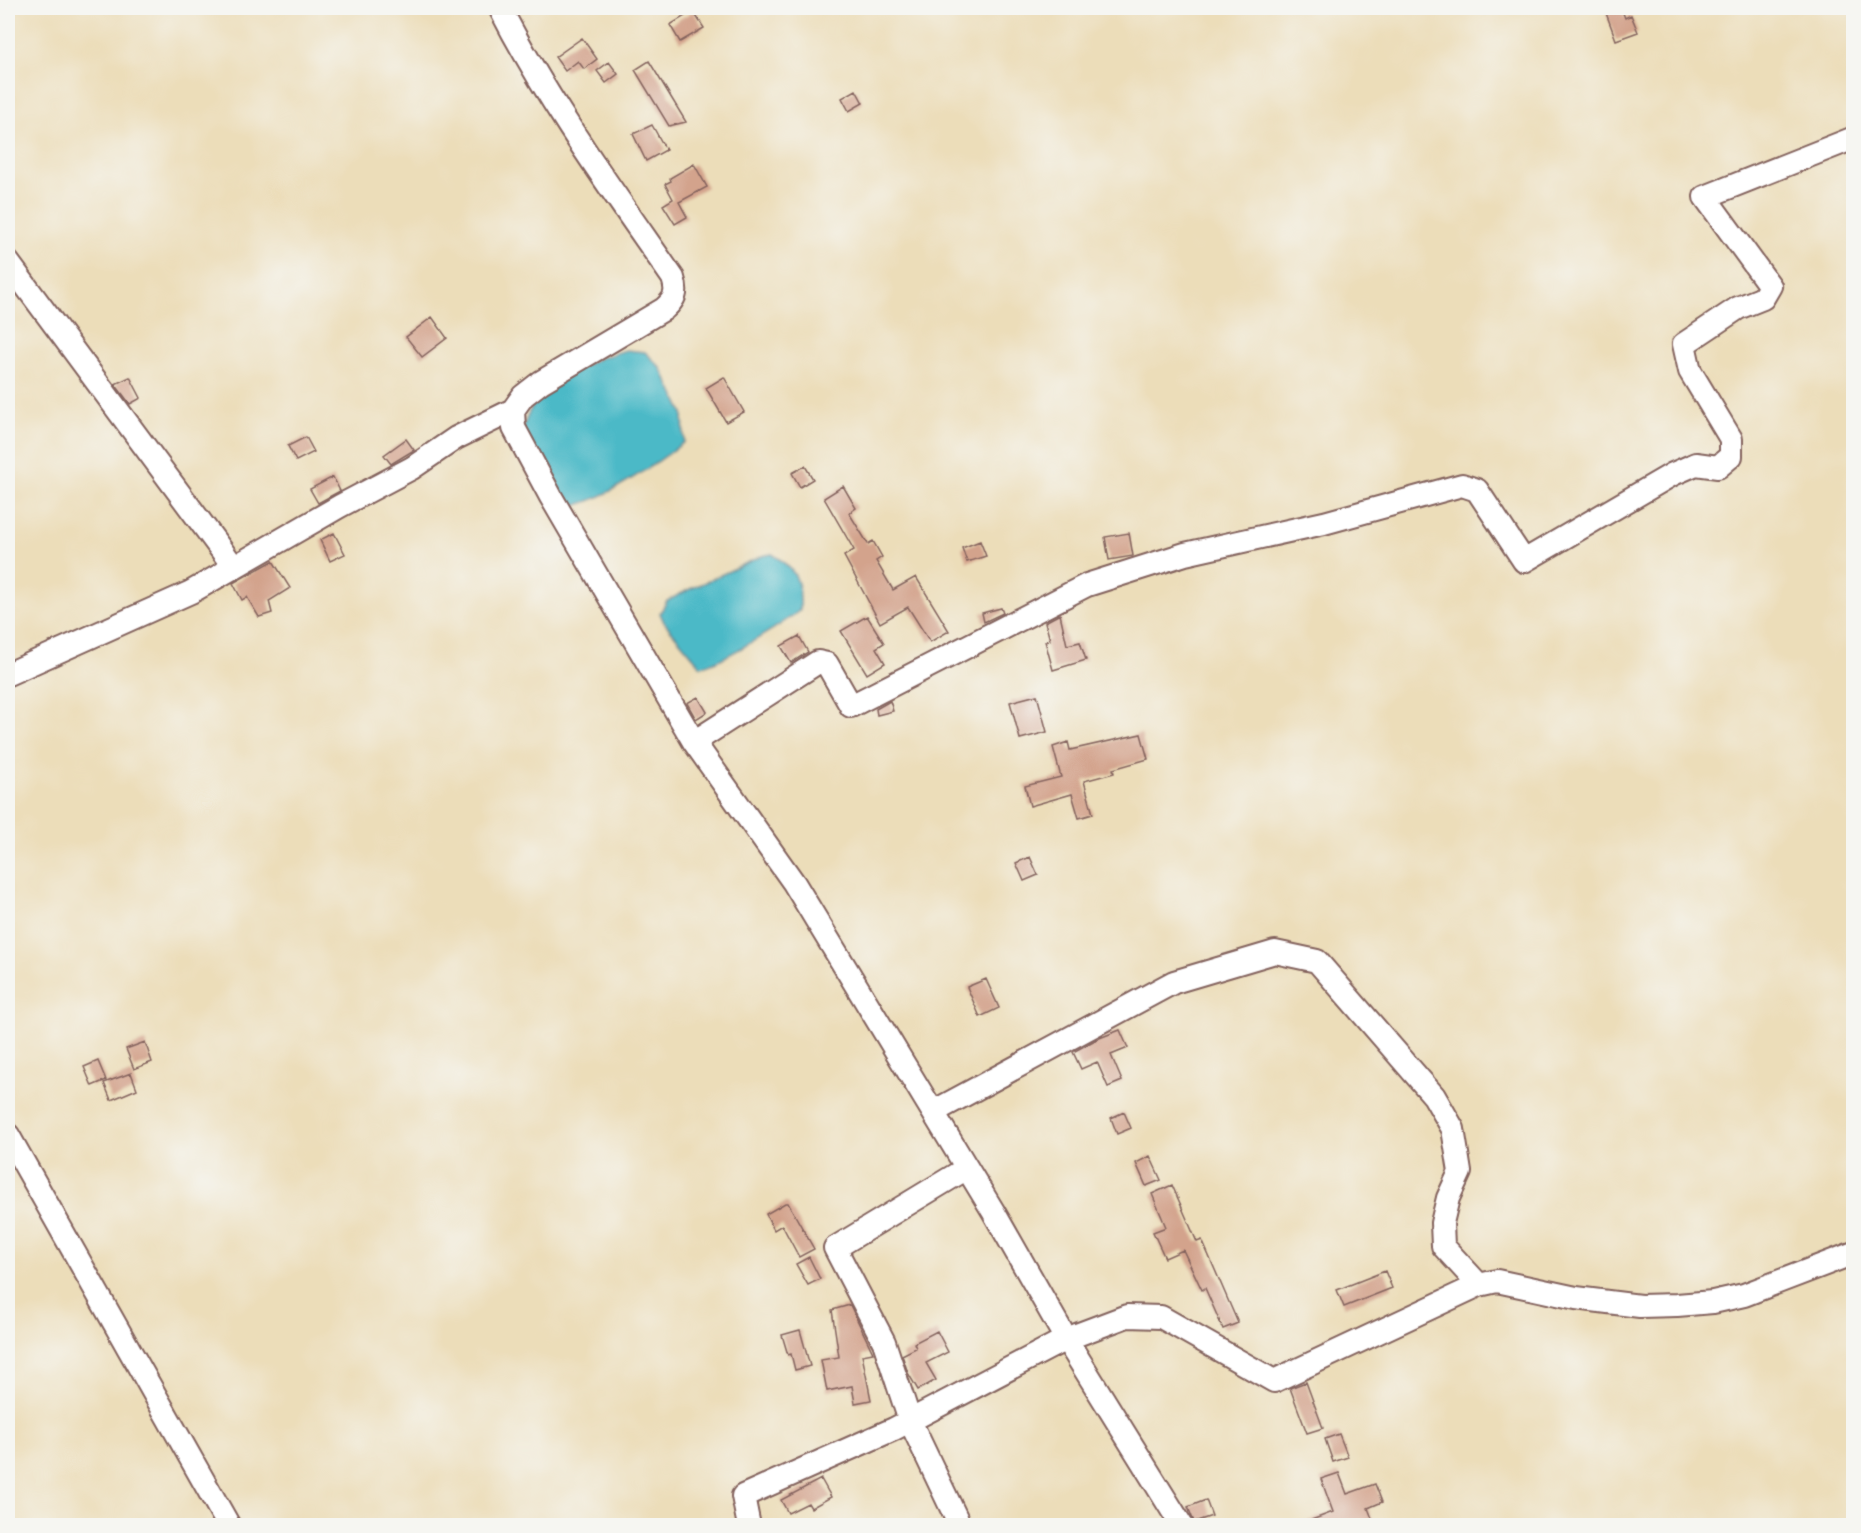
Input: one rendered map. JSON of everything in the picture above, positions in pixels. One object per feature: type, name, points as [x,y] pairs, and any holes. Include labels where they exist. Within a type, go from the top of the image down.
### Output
[{"type":"street","points":[[8,674],[191,592],[340,506],[412,468],[456,438],[513,410],[523,396],[541,382],[664,309],[674,300],[677,289],[673,278],[591,162],[528,62],[500,8]]},
{"type":"street","points":[[694,742],[818,662],[827,664],[851,706],[1087,585],[1185,554],[1324,523],[1462,485],[1477,490],[1524,561],[1673,474],[1696,464],[1718,467],[1731,456],[1731,439],[1690,371],[1684,344],[1738,309],[1763,297],[1770,286],[1705,197],[1854,138]]},
{"type":"street","points":[[8,262],[234,567]]},
{"type":"street","points":[[513,410],[513,428],[550,497],[694,742],[794,883],[967,1168],[1066,1339],[1182,1526]]},
{"type":"street","points":[[933,1112],[1174,982],[1275,951],[1317,961],[1434,1096],[1453,1129],[1460,1172],[1448,1198],[1442,1223],[1443,1245],[1479,1285]]},
{"type":"street","points":[[8,1135],[229,1526]]},
{"type":"street","points":[[960,1526],[910,1420],[884,1342],[835,1248],[967,1168]]},
{"type":"street","points":[[749,1526],[743,1496],[910,1420],[1066,1339],[1127,1316],[1161,1317],[1274,1381],[1479,1285],[1497,1281],[1576,1298],[1640,1306],[1701,1304],[1744,1295],[1854,1253]]},
{"type":"water","points":[[626,350],[645,352],[661,368],[683,413],[684,442],[611,491],[595,499],[567,506],[522,430],[536,401],[574,370],[600,358]]},
{"type":"water","points":[[772,554],[787,565],[796,577],[800,591],[800,610],[737,651],[701,666],[664,622],[660,613],[667,601],[762,556]]},
{"type":"building","points":[[1621,8],[1625,18],[1631,15],[1638,32],[1616,40],[1606,13]]},
{"type":"building","points":[[693,11],[704,28],[680,42],[670,25]]},
{"type":"building","points":[[582,38],[597,59],[584,69],[578,61],[565,71],[555,57]]},
{"type":"building","points":[[649,61],[686,122],[669,126],[635,70]]},
{"type":"building","points":[[609,62],[618,74],[606,83],[597,71]]},
{"type":"building","points":[[856,90],[863,103],[849,111],[842,98]]},
{"type":"building","points":[[652,125],[666,150],[646,161],[633,134]]},
{"type":"building","points":[[694,164],[707,187],[679,202],[687,217],[675,224],[663,205],[673,199],[665,184],[671,181],[670,178]]},
{"type":"building","points":[[432,317],[447,338],[422,357],[406,337]]},
{"type":"building","points":[[130,377],[141,398],[130,404],[115,384]]},
{"type":"building","points":[[724,377],[744,412],[726,422],[706,388]]},
{"type":"building","points":[[306,437],[314,452],[296,461],[288,446]]},
{"type":"building","points":[[406,439],[414,450],[391,464],[384,455]]},
{"type":"building","points":[[805,466],[813,479],[800,487],[792,473]]},
{"type":"building","points":[[333,477],[340,491],[318,503],[310,489]]},
{"type":"building","points":[[843,486],[856,508],[849,513],[868,544],[873,541],[882,557],[876,561],[893,590],[916,577],[949,631],[930,642],[908,607],[880,623],[844,556],[854,550],[824,498]]},
{"type":"building","points":[[334,533],[345,554],[330,561],[320,540]]},
{"type":"building","points":[[1129,533],[1133,556],[1109,560],[1105,537]]},
{"type":"building","points":[[980,541],[986,556],[967,562],[962,548]]},
{"type":"building","points":[[273,561],[290,588],[269,601],[272,613],[259,617],[247,597],[242,600],[233,583]]},
{"type":"building","points":[[1001,608],[1003,613],[984,622],[982,613]]},
{"type":"building","points":[[1060,614],[1067,645],[1080,642],[1086,660],[1053,670],[1045,641],[1050,640],[1045,622]]},
{"type":"building","points":[[867,616],[884,643],[876,648],[885,663],[867,674],[841,631]]},
{"type":"building","points":[[799,636],[808,652],[791,663],[781,646]]},
{"type":"building","points":[[1037,695],[1047,732],[1020,739],[1010,702]]},
{"type":"building","points":[[698,697],[707,712],[696,719],[687,703]]},
{"type":"building","points":[[890,701],[893,711],[877,715],[876,709]]},
{"type":"building","points":[[1141,734],[1148,759],[1113,769],[1114,773],[1084,781],[1093,814],[1079,818],[1072,794],[1030,806],[1025,786],[1061,777],[1053,747],[1068,742],[1070,750]]},
{"type":"building","points":[[1030,857],[1038,875],[1024,881],[1016,863]]},
{"type":"building","points":[[986,979],[999,1008],[980,1017],[967,987]]},
{"type":"building","points":[[1120,1030],[1128,1048],[1111,1055],[1122,1081],[1108,1087],[1097,1062],[1081,1069],[1073,1052]]},
{"type":"building","points":[[145,1042],[152,1062],[134,1069],[126,1049]]},
{"type":"building","points":[[98,1061],[106,1080],[92,1086],[84,1067]]},
{"type":"building","points":[[131,1073],[137,1089],[111,1100],[104,1083]]},
{"type":"building","points":[[1124,1112],[1131,1128],[1117,1134],[1111,1118]]},
{"type":"building","points":[[1150,1156],[1161,1180],[1146,1186],[1136,1163]]},
{"type":"building","points":[[1172,1185],[1197,1242],[1202,1240],[1238,1323],[1223,1329],[1205,1288],[1202,1290],[1183,1250],[1165,1258],[1153,1232],[1166,1227],[1152,1194]]},
{"type":"building","points":[[788,1203],[814,1249],[799,1257],[782,1225],[774,1230],[766,1214]]},
{"type":"building","points":[[809,1257],[820,1279],[808,1285],[796,1264]]},
{"type":"building","points":[[1385,1271],[1392,1288],[1344,1307],[1337,1290]]},
{"type":"building","points":[[850,1305],[873,1353],[862,1355],[871,1400],[855,1403],[852,1386],[827,1391],[821,1360],[839,1357],[832,1310]]},
{"type":"building","points":[[800,1330],[810,1366],[795,1370],[791,1354],[788,1355],[782,1335]]},
{"type":"building","points":[[937,1331],[948,1352],[926,1363],[936,1380],[918,1390],[908,1373],[902,1355],[916,1348],[914,1343]]},
{"type":"building","points":[[1306,1382],[1323,1428],[1307,1433],[1290,1388]]},
{"type":"building","points":[[1339,1434],[1348,1457],[1333,1462],[1325,1439]]},
{"type":"building","points":[[1339,1473],[1347,1494],[1375,1484],[1382,1502],[1368,1508],[1375,1526],[1302,1526],[1301,1524],[1333,1512],[1321,1479]]},
{"type":"building","points":[[821,1479],[831,1497],[811,1508],[808,1503],[788,1513],[781,1500]]},
{"type":"building","points":[[1206,1500],[1212,1516],[1194,1522],[1188,1507]]}]
